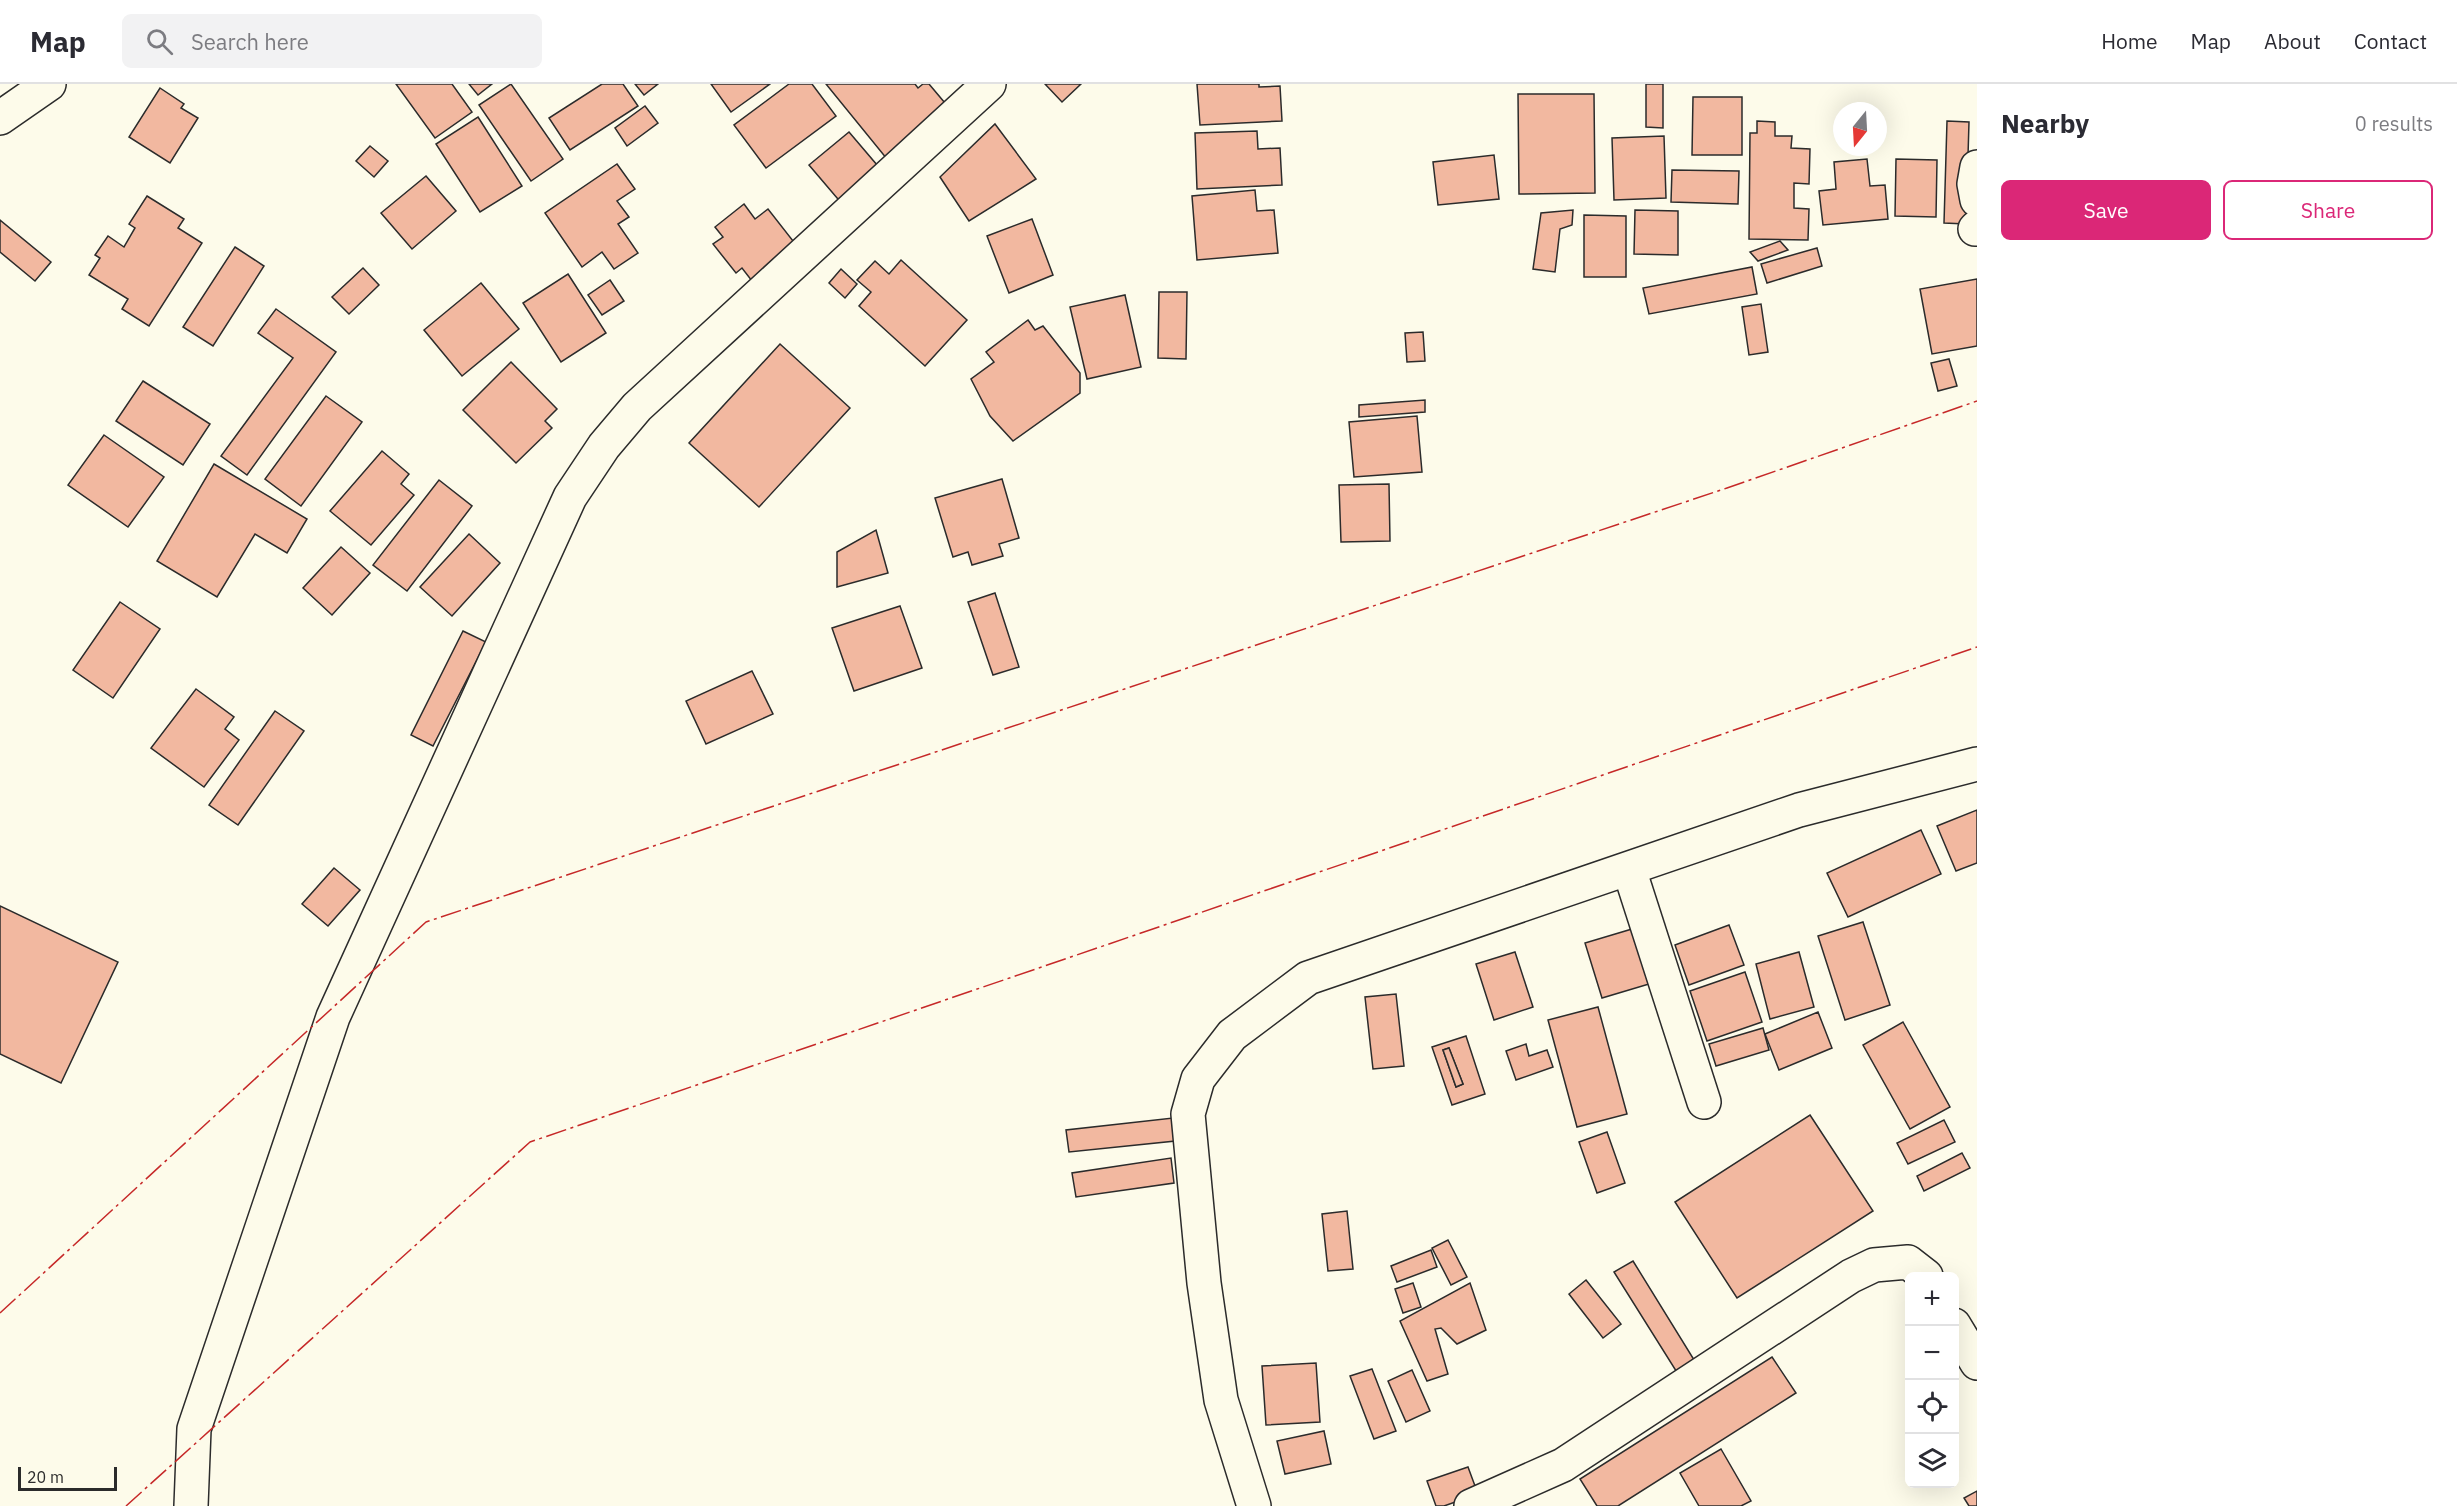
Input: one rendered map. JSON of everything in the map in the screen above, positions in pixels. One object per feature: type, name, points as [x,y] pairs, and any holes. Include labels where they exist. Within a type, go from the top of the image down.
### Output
[{"type":"street","points":[[0,118],[49,84]]},
{"type":"street","points":[[191,1506],[194,1429],[333,1017],[570,497],[604,446],[637,407],[989,84]]},
{"type":"street","points":[[1976,219],[1974,184],[1977,167]]},
{"type":"street","points":[[1254,1506],[1221,1400],[1204,1283],[1188,1114],[1198,1079],[1232,1035],[1308,978],[1799,810],[1977,764]]},
{"type":"street","points":[[1629,869],[1704,1102]]},
{"type":"street","points":[[1471,1506],[1563,1465],[1851,1276],[1874,1265],[1908,1262],[1921,1272]]},
{"type":"street","points":[[1955,1326],[1977,1363]]},
{"type":"building","points":[[396,84],[452,84],[472,112],[435,138]]},
{"type":"building","points":[[469,84],[492,84],[478,95]]},
{"type":"building","points":[[511,84],[563,159],[531,181],[479,105]]},
{"type":"building","points":[[602,84],[623,84],[638,106],[570,150],[549,118]]},
{"type":"building","points":[[635,84],[658,84],[644,95]]},
{"type":"building","points":[[711,84],[770,84],[731,112]]},
{"type":"building","points":[[789,84],[812,84],[836,116],[766,168],[734,125]]},
{"type":"building","points":[[826,84],[915,84],[918,88],[923,84],[929,84],[950,109],[887,159]]},
{"type":"building","points":[[1045,84],[1081,84],[1062,102]]},
{"type":"building","points":[[1197,84],[1280,86],[1282,121],[1200,125]]},
{"type":"building","points":[[1646,84],[1663,84],[1663,128],[1646,127]]},
{"type":"building","points":[[160,88],[184,104],[181,108],[198,118],[170,163],[129,137]]},
{"type":"building","points":[[1518,94],[1594,94],[1595,193],[1519,194]]},
{"type":"building","points":[[1693,97],[1742,97],[1742,155],[1692,155]]},
{"type":"building","points":[[645,106],[658,123],[627,146],[615,128]]},
{"type":"building","points":[[478,117],[522,186],[480,212],[436,144]]},
{"type":"building","points":[[1757,121],[1775,122],[1775,136],[1792,136],[1791,148],[1810,149],[1809,184],[1794,183],[1794,208],[1809,209],[1808,240],[1749,239],[1750,133],[1757,133]]},
{"type":"building","points":[[1947,121],[1969,122],[1966,224],[1944,223]]},
{"type":"building","points":[[995,124],[1036,179],[969,221],[940,177]]},
{"type":"building","points":[[1257,131],[1258,149],[1280,148],[1282,185],[1197,189],[1195,133]]},
{"type":"building","points":[[849,132],[883,172],[843,205],[809,165]]},
{"type":"building","points":[[1664,136],[1666,198],[1614,200],[1612,138]]},
{"type":"building","points":[[370,146],[388,161],[374,177],[356,161]]},
{"type":"building","points":[[1494,155],[1499,199],[1438,205],[1433,162]]},
{"type":"building","points":[[1867,159],[1870,186],[1885,185],[1888,219],[1823,225],[1819,191],[1836,189],[1834,162]]},
{"type":"building","points":[[1896,159],[1937,160],[1936,217],[1895,216]]},
{"type":"building","points":[[617,164],[635,189],[617,201],[629,217],[618,224],[638,253],[614,269],[602,252],[582,267],[545,213]]},
{"type":"building","points":[[1672,170],[1739,171],[1738,204],[1671,202]]},
{"type":"building","points":[[426,176],[456,211],[412,249],[381,213]]},
{"type":"building","points":[[1255,190],[1257,211],[1274,210],[1278,253],[1197,260],[1192,196]]},
{"type":"building","points":[[147,196],[184,219],[178,228],[202,243],[149,326],[122,309],[128,299],[89,275],[100,258],[95,255],[108,236],[124,247],[135,228],[129,224]]},
{"type":"building","points":[[744,204],[755,219],[768,209],[797,246],[752,281],[742,268],[736,273],[713,244],[723,237],[715,227]]},
{"type":"building","points":[[1573,210],[1572,225],[1560,229],[1555,272],[1533,269],[1541,213]]},
{"type":"building","points":[[1635,210],[1678,211],[1678,255],[1634,254]]},
{"type":"building","points":[[1584,215],[1626,216],[1626,277],[1584,277]]},
{"type":"building","points":[[1032,219],[1053,275],[1009,293],[987,236]]},
{"type":"building","points":[[0,220],[51,262],[35,281],[0,252]]},
{"type":"building","points":[[1780,241],[1788,250],[1758,261],[1750,252]]},
{"type":"building","points":[[235,247],[264,266],[213,346],[183,327]]},
{"type":"building","points":[[1817,248],[1822,266],[1767,283],[1761,264]]},
{"type":"building","points":[[901,260],[967,320],[925,366],[859,306],[871,292],[857,280],[875,261],[889,274]]},
{"type":"building","points":[[1752,267],[1757,294],[1649,314],[1643,288]]},
{"type":"building","points":[[363,268],[379,285],[349,314],[332,297]]},
{"type":"building","points":[[841,269],[857,284],[845,298],[829,283]]},
{"type":"building","points":[[568,274],[606,333],[561,362],[523,303]]},
{"type":"building","points":[[1977,279],[1977,346],[1932,354],[1920,289]]},
{"type":"building","points":[[610,280],[624,301],[602,315],[588,295]]},
{"type":"building","points":[[481,283],[519,329],[462,376],[424,330]]},
{"type":"building","points":[[1159,292],[1187,292],[1186,359],[1158,358]]},
{"type":"building","points":[[1125,295],[1141,367],[1087,379],[1070,307]]},
{"type":"building","points":[[1761,304],[1768,352],[1749,355],[1742,307]]},
{"type":"building","points":[[276,309],[336,352],[247,475],[221,456],[293,358],[258,333]]},
{"type":"building","points":[[1028,320],[1035,330],[1043,326],[1080,373],[1080,393],[1013,441],[990,416],[971,379],[994,362],[986,352]]},
{"type":"building","points":[[1423,332],[1425,361],[1407,362],[1405,333]]},
{"type":"building","points":[[780,344],[850,408],[759,507],[689,443]]},
{"type":"building","points":[[1949,359],[1957,386],[1938,391],[1931,363]]},
{"type":"building","points":[[511,362],[557,409],[545,421],[552,428],[516,463],[463,410]]},
{"type":"building","points":[[143,381],[210,424],[183,465],[116,421]]},
{"type":"building","points":[[326,396],[362,422],[301,506],[265,479]]},
{"type":"building","points":[[1425,400],[1425,412],[1359,417],[1359,405]]},
{"type":"building","points":[[1417,416],[1422,472],[1354,477],[1349,422]]},
{"type":"building","points":[[104,435],[164,477],[128,527],[68,485]]},
{"type":"building","points":[[382,451],[409,474],[401,484],[414,495],[371,545],[330,511]]},
{"type":"building","points":[[214,464],[307,519],[287,553],[255,534],[217,597],[157,561]]},
{"type":"building","points":[[1002,479],[1019,538],[999,544],[1003,556],[972,565],[968,552],[953,557],[935,498]]},
{"type":"building","points":[[439,480],[472,506],[407,591],[373,565]]},
{"type":"building","points":[[1389,484],[1390,541],[1341,542],[1339,485]]},
{"type":"building","points":[[876,530],[888,573],[837,587],[837,552]]},
{"type":"building","points":[[469,534],[500,563],[452,616],[420,587]]},
{"type":"building","points":[[341,547],[370,573],[332,615],[303,588]]},
{"type":"building","points":[[995,593],[1019,667],[993,675],[968,602]]},
{"type":"building","points":[[120,602],[160,629],[113,698],[73,670]]},
{"type":"building","points":[[900,606],[922,668],[854,691],[832,628]]},
{"type":"building","points":[[463,631],[486,642],[433,746],[411,735]]},
{"type":"building","points":[[752,671],[773,714],[706,744],[686,701]]},
{"type":"building","points":[[196,689],[234,717],[225,729],[239,740],[204,787],[151,748]]},
{"type":"building","points":[[275,711],[304,731],[238,825],[209,805]]},
{"type":"building","points":[[1977,810],[1977,863],[1956,871],[1937,826]]},
{"type":"building","points":[[1921,830],[1941,874],[1848,917],[1827,873]]},
{"type":"building","points":[[334,868],[360,890],[328,926],[302,904]]},
{"type":"building","points":[[0,906],[118,962],[61,1083],[0,1054]]},
{"type":"building","points":[[1863,922],[1890,1005],[1845,1020],[1818,936]]},
{"type":"building","points":[[1729,925],[1744,965],[1689,985],[1675,945]]},
{"type":"building","points":[[1632,929],[1649,984],[1602,998],[1585,943]]},
{"type":"building","points":[[1515,952],[1533,1007],[1494,1020],[1476,964]]},
{"type":"building","points":[[1799,952],[1814,1007],[1770,1019],[1756,964]]},
{"type":"building","points":[[1745,972],[1762,1022],[1707,1041],[1690,991]]},
{"type":"building","points":[[1396,994],[1404,1066],[1373,1069],[1365,997]]},
{"type":"building","points":[[1598,1007],[1627,1114],[1577,1127],[1548,1020]]},
{"type":"building","points":[[1818,1012],[1832,1048],[1779,1070],[1765,1034]]},
{"type":"building","points":[[1903,1022],[1950,1107],[1910,1129],[1863,1045]]},
{"type":"building","points":[[1763,1028],[1769,1050],[1716,1066],[1709,1044]]},
{"type":"building","points":[[1466,1036],[1485,1094],[1452,1105],[1432,1047]],"holes":[[[1449,1048],[1463,1084],[1456,1087],[1443,1050]]]},
{"type":"building","points":[[1526,1044],[1529,1056],[1547,1050],[1553,1067],[1516,1080],[1506,1051]]},
{"type":"building","points":[[1449,1048],[1463,1084],[1456,1087],[1443,1050]]},
{"type":"building","points":[[1810,1115],[1873,1211],[1737,1298],[1675,1202]]},
{"type":"building","points":[[1182,1117],[1185,1140],[1069,1152],[1066,1130]]},
{"type":"building","points":[[1944,1120],[1955,1142],[1908,1164],[1897,1143]]},
{"type":"building","points":[[1607,1132],[1625,1183],[1597,1193],[1579,1142]]},
{"type":"building","points":[[1962,1153],[1970,1168],[1924,1191],[1917,1176]]},
{"type":"building","points":[[1171,1158],[1174,1183],[1076,1197],[1072,1173]]},
{"type":"building","points":[[1347,1211],[1353,1269],[1328,1271],[1322,1214]]},
{"type":"building","points":[[1448,1240],[1467,1277],[1451,1285],[1432,1248]]},
{"type":"building","points":[[1431,1250],[1437,1267],[1397,1282],[1391,1266]]},
{"type":"building","points":[[1633,1261],[1696,1363],[1678,1374],[1614,1272]]},
{"type":"building","points":[[1586,1280],[1621,1324],[1603,1338],[1569,1294]]},
{"type":"building","points":[[1413,1283],[1421,1307],[1403,1313],[1395,1289]]},
{"type":"building","points":[[1470,1283],[1486,1330],[1457,1344],[1441,1328],[1435,1329],[1448,1374],[1427,1381],[1400,1321]]},
{"type":"building","points":[[1772,1357],[1796,1393],[1618,1506],[1597,1506],[1580,1479]]},
{"type":"building","points":[[1316,1363],[1320,1422],[1266,1425],[1262,1366]]},
{"type":"building","points":[[1372,1369],[1396,1431],[1374,1439],[1350,1376]]},
{"type":"building","points":[[1412,1370],[1430,1411],[1406,1422],[1388,1381]]},
{"type":"building","points":[[1324,1431],[1331,1464],[1285,1474],[1277,1441]]},
{"type":"building","points":[[1721,1449],[1751,1501],[1741,1506],[1699,1506],[1680,1473]]},
{"type":"building","points":[[1468,1467],[1478,1494],[1444,1506],[1436,1506],[1427,1481]]},
{"type":"building","points":[[1977,1491],[1977,1506],[1969,1506],[1964,1498]]},
{"type":"power","points":[[0,1313],[426,922],[1727,488],[1977,401]]},
{"type":"power","points":[[126,1506],[530,1142],[1977,647]]}]
